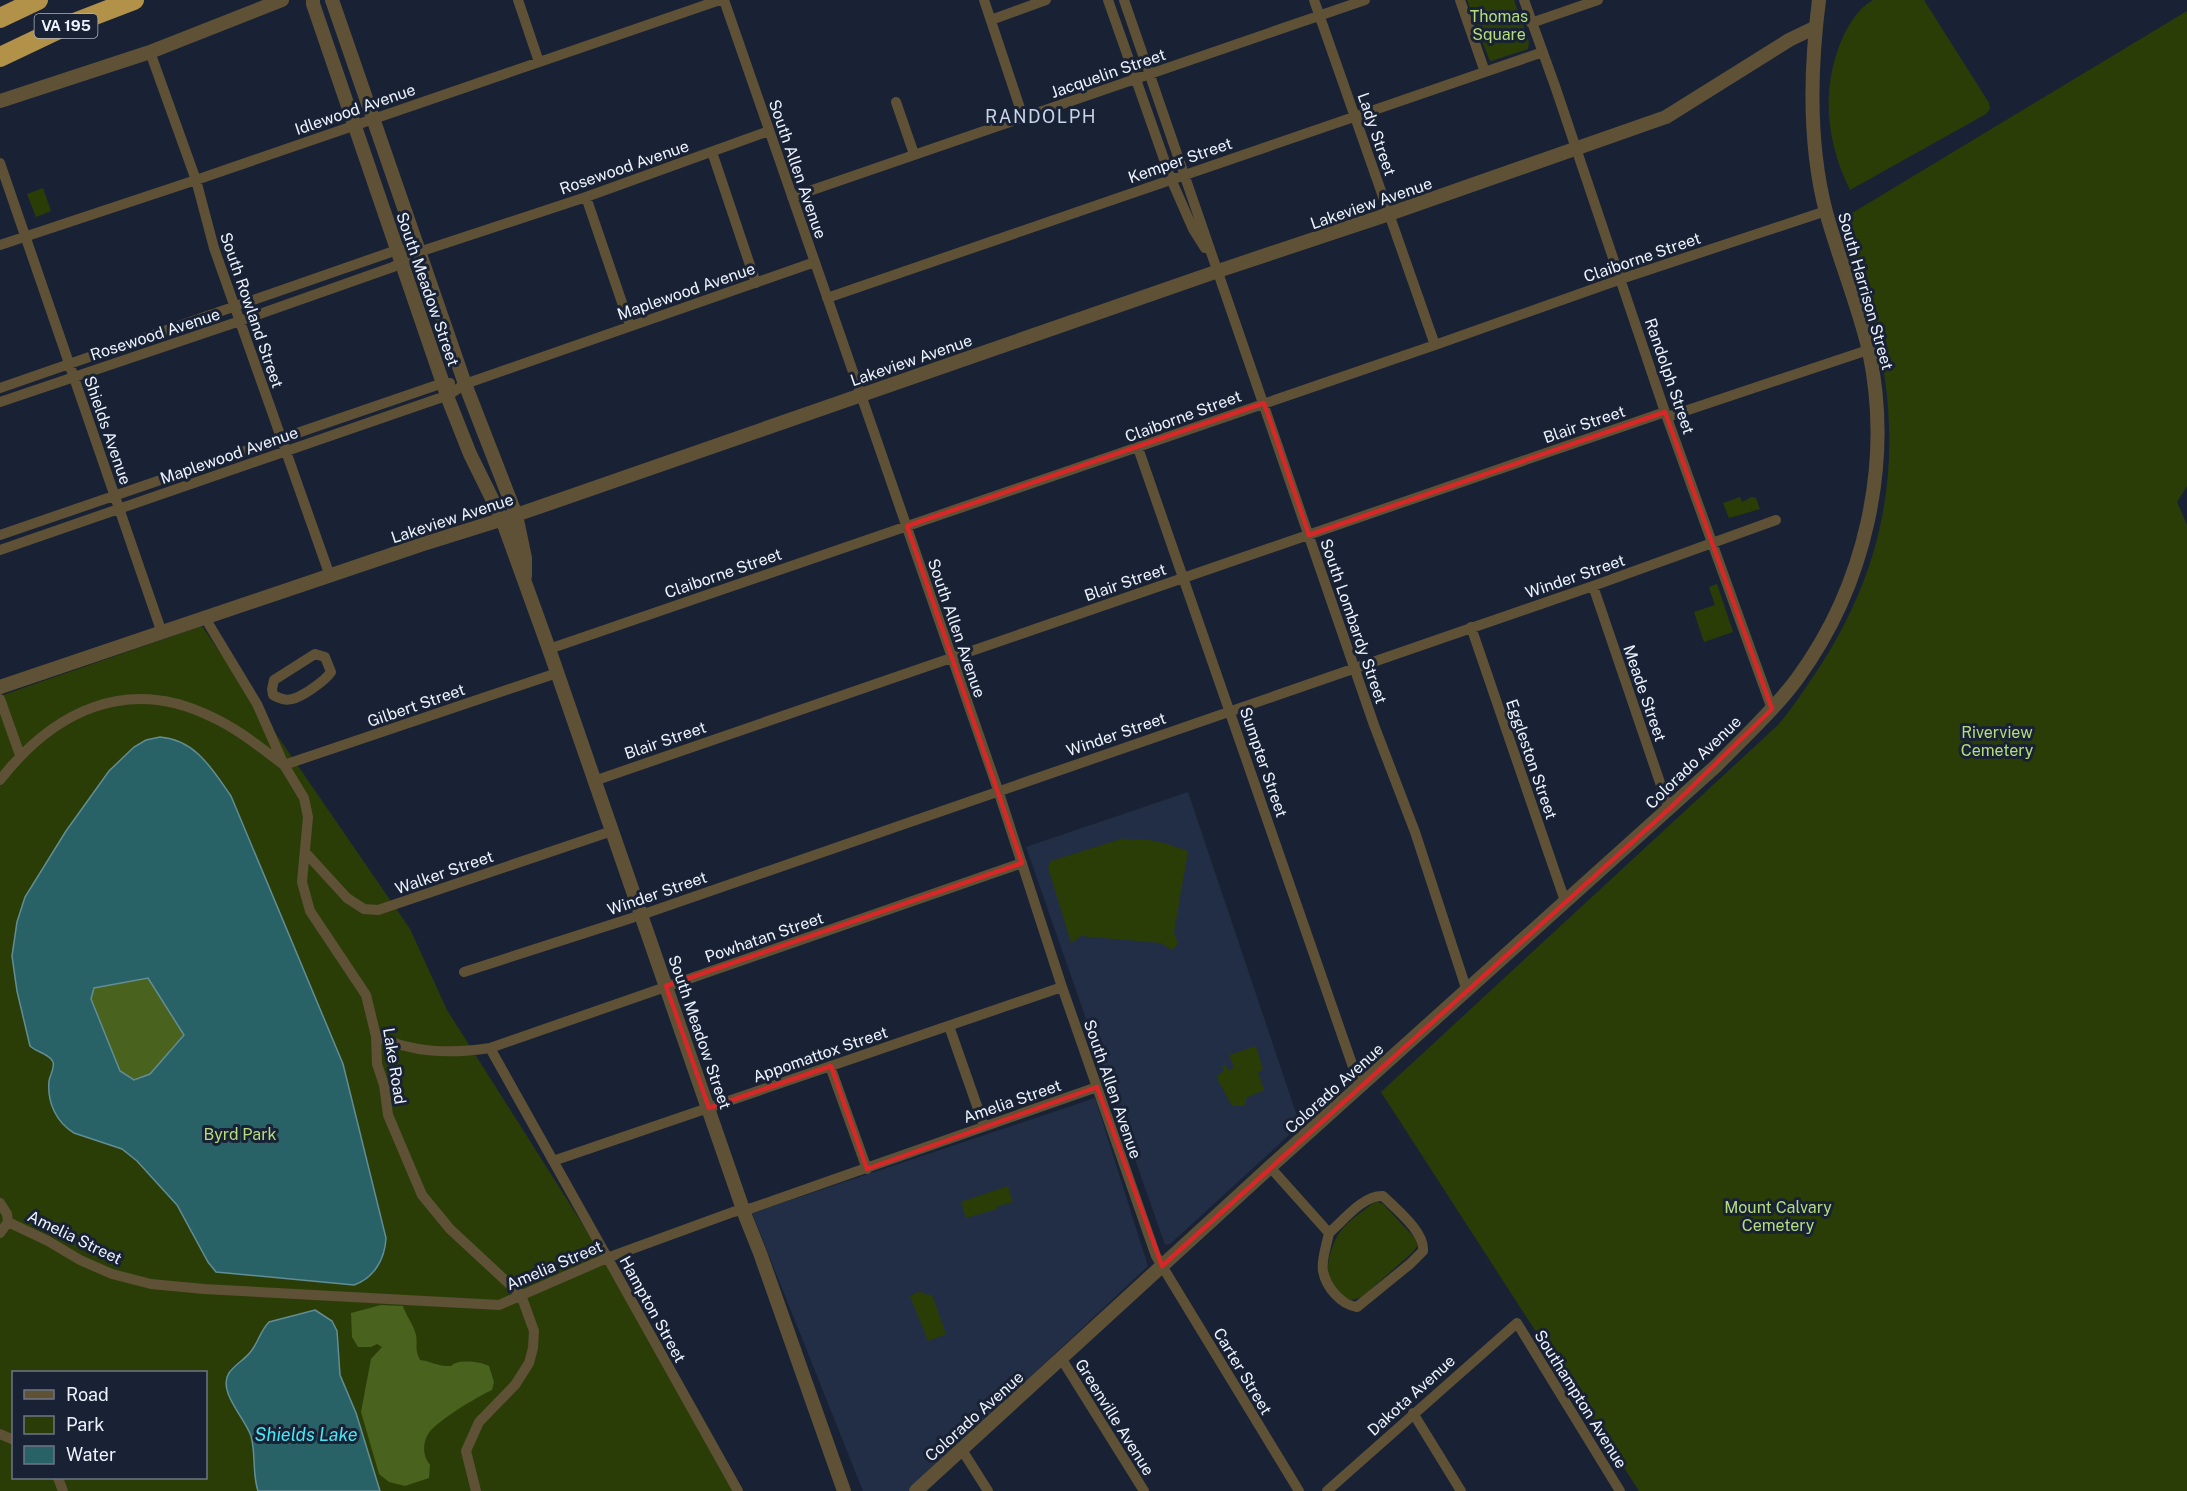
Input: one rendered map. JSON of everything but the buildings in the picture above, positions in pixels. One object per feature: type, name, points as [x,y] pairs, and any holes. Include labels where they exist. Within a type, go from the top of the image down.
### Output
[{"type":"highway","name":"VA 195","points":[[0,18],[38,0]]},
{"type":"highway","name":"VA 195","points":[[0,57],[61,27],[134,0]]},
{"type":"street","points":[[0,101],[150,52],[282,0]]},
{"type":"street","name":"South Meadow Street","points":[[313,0],[445,389],[470,454],[502,519],[844,1491]]},
{"type":"street","name":"South Meadow Street","points":[[332,0],[465,384],[516,514],[525,558],[525,584]]},
{"type":"street","points":[[518,0],[539,62]]},
{"type":"street","name":"Idlewood Avenue","points":[[0,245],[722,0]]},
{"type":"street","name":"South Allen Avenue","points":[[722,0],[998,790],[1062,987],[1156,1256],[1162,1266]]},
{"type":"street","points":[[984,0],[1023,117]]},
{"type":"street","points":[[991,20],[1046,0]]},
{"type":"street","name":"South Lombardy Street","points":[[1108,0],[1171,180],[1193,228],[1215,266]]},
{"type":"street","name":"South Lombardy Street","points":[[1124,0],[1354,667],[1415,832],[1467,991]]},
{"type":"street","name":"Lady Street","points":[[1314,0],[1435,345]]},
{"type":"street","name":"Jacquelin Street","points":[[792,197],[1365,0]]},
{"type":"street","points":[[1460,0],[1485,72]]},
{"type":"street","name":"Randolph Street","points":[[1524,0],[1666,415],[1772,709]]},
{"type":"street","points":[[1531,23],[1598,0]]},
{"type":"street","name":"South Harrison Street","points":[[1772,709],[1796,680],[1833,623],[1851,582],[1865,536],[1874,490],[1877,442],[1876,395],[1868,350],[1826,211],[1813,124],[1813,61],[1819,0]]},
{"type":"street","name":"Lakeview Avenue","points":[[0,687],[502,519],[861,395],[1215,266],[1389,214],[1576,150],[1666,117],[1789,40],[1816,27]]},
{"type":"street","name":"South Rowland Street","points":[[150,52],[196,180],[214,248],[330,576]]},
{"type":"street","name":"Kemper Street","points":[[827,298],[1543,52]]},
{"type":"street","points":[[896,102],[914,154]]},
{"type":"street","name":"Rosewood Avenue","points":[[0,388],[235,308],[586,197],[769,131]]},
{"type":"street","points":[[711,152],[756,283]]},
{"type":"street","name":"Shields Avenue","points":[[0,163],[162,633]]},
{"type":"street","points":[[586,197],[630,326]]},
{"type":"street","name":"Claiborne Street","points":[[549,649],[1826,211]]},
{"type":"street","name":"Rosewood Avenue","points":[[0,402],[240,321],[399,257]]},
{"type":"street","name":"Maplewood Avenue","points":[[0,535],[281,438],[465,384],[815,262]]},
{"type":"street","name":"Blair Street","points":[[594,781],[1309,535],[1868,350]]},
{"type":"street","name":"Maplewood Avenue","points":[[0,550],[286,451],[445,389]]},
{"type":"street","name":"Sumpter Street","points":[[1138,448],[1231,710],[1360,1087]]},
{"type":"street","name":"Winder Street","points":[[464,972],[641,915],[1593,586],[1776,520]]},
{"type":"street","name":"Meade Street","points":[[1593,586],[1669,809]]},
{"type":"street","name":"Lake Road","points":[[205,618],[257,704],[284,765],[304,798],[308,817],[302,882],[308,904],[366,995],[376,1036],[377,1064],[384,1085],[388,1115],[422,1195],[450,1229],[521,1295],[534,1331],[529,1363],[515,1385],[478,1422],[466,1451],[476,1491]]},
{"type":"street","name":"Eggleston Street","points":[[1471,627],[1565,901]]},
{"type":"street","points":[[315,654],[325,657],[331,672],[327,678],[292,699],[283,700],[273,695],[274,680],[307,657],[315,654]]},
{"type":"street","name":"Gilbert Street","points":[[284,765],[557,673]]},
{"type":"street","points":[[257,704],[273,695]]},
{"type":"street","points":[[0,699],[20,755]]},
{"type":"street","points":[[0,780],[20,755],[53,728],[88,708],[115,700],[161,701],[184,706],[239,731],[284,765]]},
{"type":"street","name":"Colorado Avenue","points":[[916,1491],[1270,1167],[1669,809],[1717,765],[1772,709]]},
{"type":"street","name":"Walker Street","points":[[305,852],[347,898],[364,909],[378,910],[612,831]]},
{"type":"street","name":"Powhatan Street","points":[[376,1036],[431,1052],[490,1048],[1023,863]]},
{"type":"street","name":"Appomattox Street","points":[[553,1161],[1062,987]]},
{"type":"street","points":[[949,1026],[984,1126]]},
{"type":"street","name":"Hampton Street","points":[[490,1048],[738,1491]]},
{"type":"street","points":[[830,1066],[867,1168]]},
{"type":"street","name":"Amelia Street","points":[[8,1222],[48,1240],[80,1260],[112,1274],[133,1280],[183,1288],[499,1305],[607,1258],[1097,1087]]},
{"type":"street","points":[[1270,1167],[1329,1233]]},
{"type":"street","points":[[1374,1196],[1383,1196],[1418,1232],[1424,1243],[1423,1251],[1370,1298],[1357,1307],[1348,1306],[1332,1290],[1322,1269],[1329,1233],[1366,1201],[1374,1196]]},
{"type":"street","points":[[0,1203],[7,1214],[8,1222],[0,1233]]},
{"type":"street","name":"Carter Street","points":[[1162,1266],[1299,1491]]},
{"type":"street","name":"Dakota Avenue","points":[[1326,1491],[1517,1323]]},
{"type":"street","name":"Southampton Avenue","points":[[1517,1323],[1620,1491]]},
{"type":"street","name":"Greenville Avenue","points":[[1061,1358],[1144,1491]]},
{"type":"street","points":[[1413,1413],[1461,1491]]},
{"type":"street","points":[[962,1450],[988,1491]]},
{"type":"highlighted area","points":[[1264,403],[1309,535],[1665,412],[1772,709],[1669,809],[1162,1266],[1097,1087],[867,1169],[831,1066],[709,1108],[666,986],[1022,863],[907,526]]},
{"type":"shaded area","points":[[1188,792],[1300,1125],[1170,1244],[1165,1245],[1026,847]]},
{"type":"shaded area","points":[[1095,1098],[1148,1266],[909,1491],[863,1491],[752,1213]]},
{"type":"green space","name":"Thomas Square","points":[[1467,0],[1514,0],[1529,42],[1528,49],[1491,61]]},
{"type":"green space","points":[[1873,0],[1924,0],[1989,103],[1990,109],[1986,114],[1850,190],[1836,154],[1832,136],[1829,118],[1830,81],[1834,62],[1846,31],[1857,13]]},
{"type":"green space","points":[[2187,11],[2187,486],[2177,502],[2187,525],[2187,1491],[1639,1491],[1381,1092],[1778,725],[1815,674],[1836,640],[1854,605],[1868,569],[1886,496],[1889,458],[1889,419],[1885,379],[1877,339],[1839,221]]},
{"type":"green space","points":[[43,188],[51,211],[36,217],[27,194]]},
{"type":"green space","points":[[1740,497],[1742,502],[1752,497],[1756,498],[1760,509],[1729,518],[1723,503]]},
{"type":"green space","points":[[1717,584],[1733,632],[1704,642],[1694,612],[1715,605],[1709,587]]},
{"type":"green space","name":"Byrd Park","points":[[202,626],[410,929],[447,1010],[604,1258],[737,1491],[0,1491],[0,696]]},
{"type":"green space","points":[[1124,838],[1125,840],[1157,841],[1188,851],[1174,932],[1178,944],[1172,950],[1161,943],[1081,936],[1071,943],[1048,867],[1051,861]]},
{"type":"green space","points":[[149,978],[184,1035],[150,1074],[134,1080],[120,1071],[91,999],[94,988]]},
{"type":"green space","points":[[1256,1046],[1263,1070],[1258,1072],[1264,1090],[1246,1098],[1246,1104],[1243,1106],[1232,1106],[1217,1078],[1218,1075],[1224,1071],[1222,1066],[1226,1065],[1228,1070],[1234,1068],[1229,1055]]},
{"type":"green space","points":[[1008,1186],[1013,1202],[966,1218],[961,1202]]},
{"type":"green space","points":[[1373,1203],[1383,1204],[1416,1239],[1417,1246],[1362,1297],[1348,1299],[1339,1292],[1330,1278],[1328,1268],[1332,1249],[1338,1235],[1347,1224]]},
{"type":"green space","points":[[920,1291],[932,1295],[946,1334],[928,1341],[910,1296]]},
{"type":"green space","points":[[381,1305],[403,1306],[415,1331],[420,1360],[447,1366],[464,1362],[482,1363],[489,1366],[494,1382],[492,1390],[457,1410],[432,1429],[424,1446],[430,1465],[429,1478],[405,1486],[389,1482],[379,1474],[361,1412],[371,1359],[382,1347],[377,1344],[371,1347],[358,1347],[352,1337],[351,1313]]},
{"type":"water","points":[[160,737],[184,744],[202,757],[231,796],[343,1064],[386,1238],[381,1260],[373,1273],[354,1285],[216,1272],[208,1262],[177,1205],[137,1161],[122,1149],[74,1133],[62,1123],[51,1104],[49,1081],[53,1062],[49,1057],[30,1046],[17,991],[12,956],[17,922],[25,897],[66,831],[109,771],[134,747],[146,740]],"holes":[[[148,978],[184,1035],[150,1074],[134,1080],[120,1071],[91,999],[94,988]]]},
{"type":"water","name":"Shields Lake","points":[[315,1310],[332,1321],[337,1331],[340,1375],[356,1413],[380,1491],[258,1491],[251,1436],[229,1396],[226,1380],[231,1370],[252,1350],[269,1322]]},
{"type":"district","name":"RANDOLPH","points":[[1041,117]]},
{"type":"park label","name":"Riverview Cemetery","points":[[1997,741]]},
{"type":"park label","name":"Mount Calvary Cemetery","points":[[1778,1216]]}]
